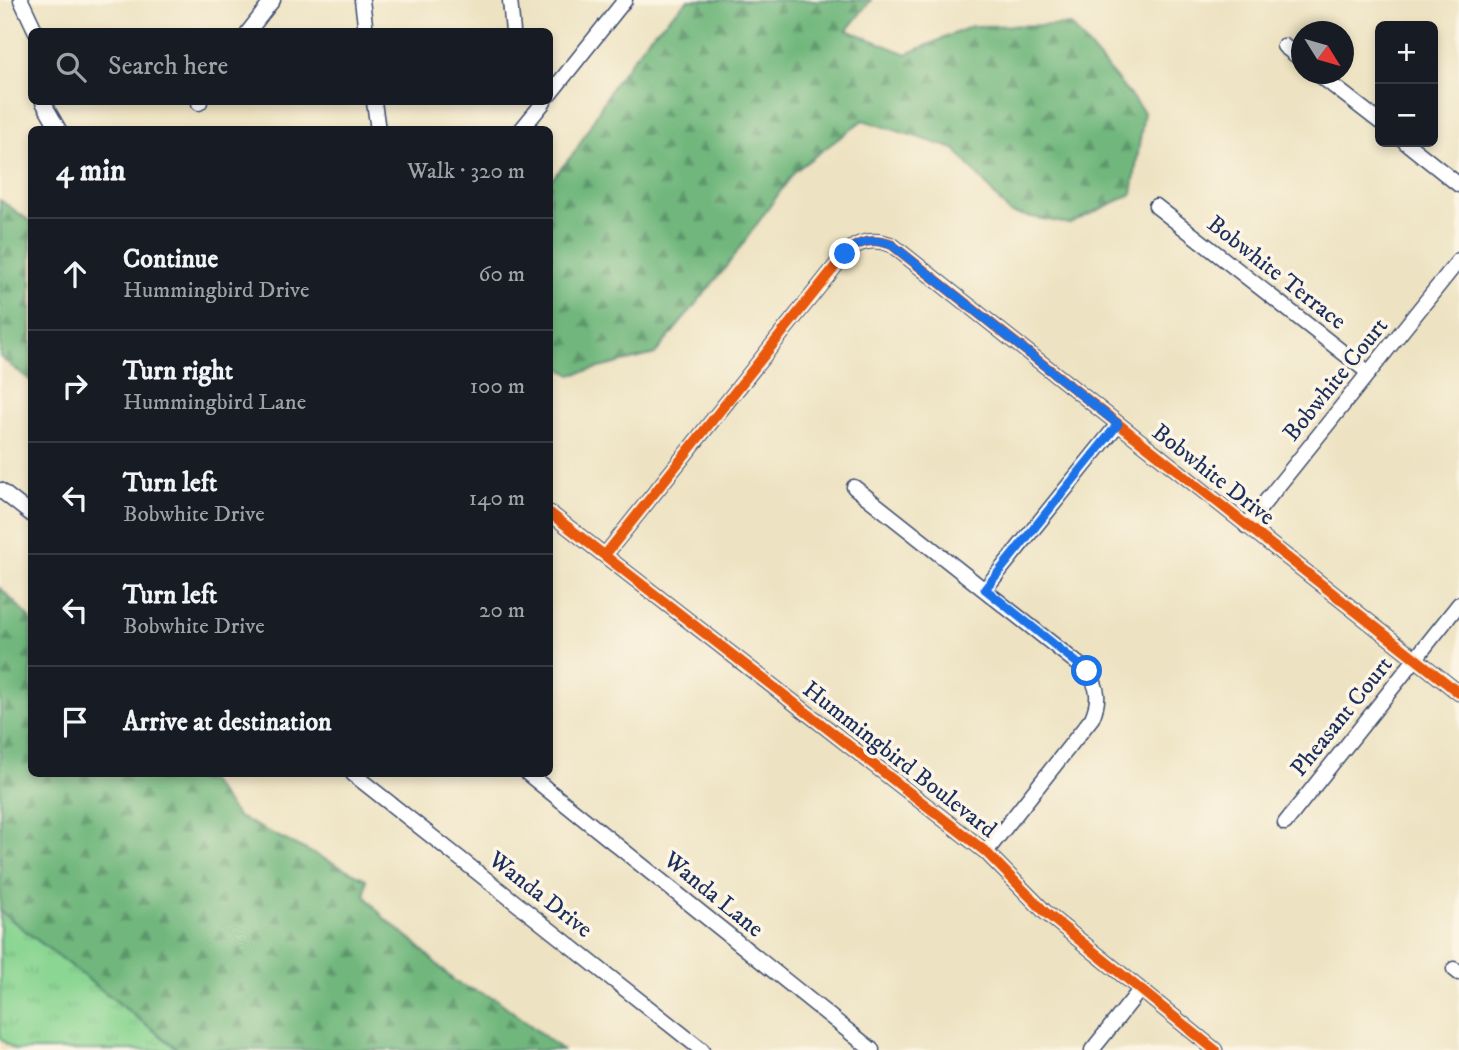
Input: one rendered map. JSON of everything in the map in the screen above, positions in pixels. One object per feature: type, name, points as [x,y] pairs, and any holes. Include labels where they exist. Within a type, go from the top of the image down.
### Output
[{"type":"street","points":[[21,0],[34,28]]},
{"type":"street","points":[[251,28],[273,0]]},
{"type":"street","points":[[362,0],[366,28]]},
{"type":"street","points":[[510,0],[513,28]]},
{"type":"street","points":[[553,89],[625,0]]},
{"type":"street","points":[[1284,46],[1291,52]]},
{"type":"street","points":[[1331,84],[1375,118]]},
{"type":"street","points":[[45,105],[57,126]]},
{"type":"street","points":[[374,105],[377,126]]},
{"type":"street","points":[[524,126],[540,105]]},
{"type":"street","points":[[1411,147],[1459,185]]},
{"type":"street","name":"Bobwhite Terrace","points":[[1156,206],[1369,373]]},
{"type":"street","name":"Bobwhite Drive","points":[[605,555],[845,254],[864,242],[873,240],[892,245],[1459,693]]},
{"type":"street","name":"Bobwhite Court","points":[[1247,526],[1459,260]]},
{"type":"street","points":[[985,589],[1118,424]]},
{"type":"street","points":[[854,487],[985,589],[1087,671],[1093,679],[1098,697],[1092,718],[986,852]]},
{"type":"street","points":[[0,490],[28,512]]},
{"type":"street","name":"Hummingbird Boulevard","points":[[553,515],[986,852],[1046,913],[1215,1050]]},
{"type":"street","name":"Pheasant Court","points":[[1285,823],[1459,604]]},
{"type":"street","name":"Wanda Drive","points":[[357,777],[702,1050]]},
{"type":"street","name":"Wanda Lane","points":[[532,777],[872,1050]]},
{"type":"street","points":[[1092,1050],[1140,990]]},
{"type":"green space","points":[[688,0],[871,0],[847,30],[907,54],[972,26],[1071,25],[1144,112],[1132,194],[1069,224],[1010,213],[955,149],[863,120],[795,171],[726,267],[655,354],[571,375],[553,364],[553,178],[575,152],[612,87],[649,37]]},
{"type":"green space","points":[[0,200],[28,220],[28,379],[0,357]]},
{"type":"green space","points":[[0,588],[28,616],[28,777],[206,777],[238,817],[366,879],[365,896],[384,918],[413,941],[456,983],[496,999],[562,1050],[179,1050],[0,911]]},
{"type":"green space","points":[[0,911],[179,1050],[15,1050],[0,1039]]},
{"type":"cycle path","points":[[605,555],[845,254],[861,243],[879,241],[892,245],[1459,693]]},
{"type":"cycle path","points":[[553,515],[986,852],[1046,913],[1215,1050]]},
{"type":"route","points":[[845,254],[852,247],[873,240],[892,245],[1118,424],[985,589],[1087,671]]}]
